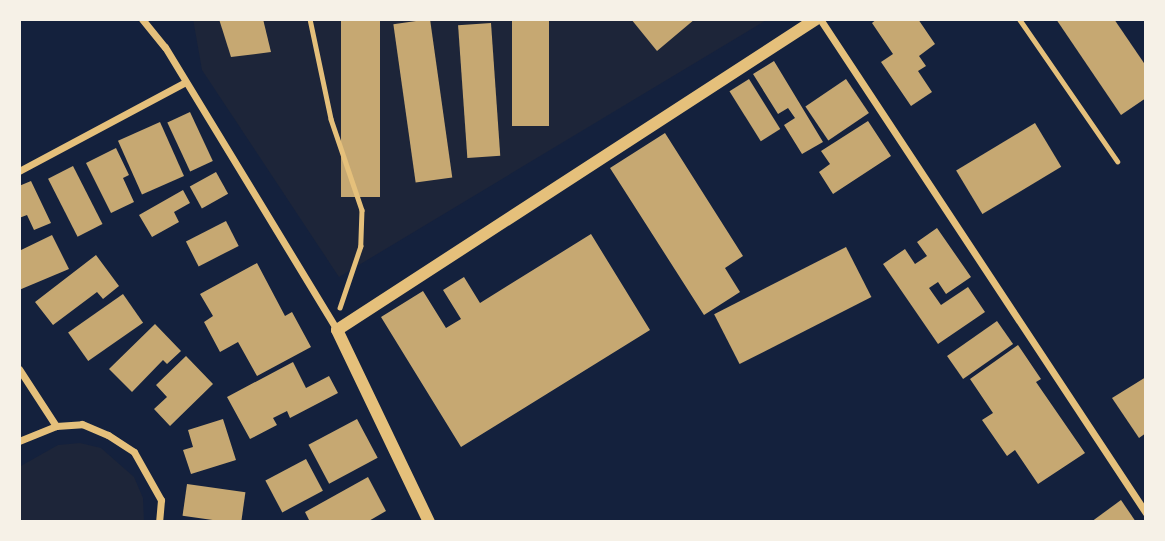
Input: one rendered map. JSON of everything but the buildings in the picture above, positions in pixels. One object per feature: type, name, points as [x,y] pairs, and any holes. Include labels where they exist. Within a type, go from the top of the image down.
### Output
[{"type":"street","points":[[142,19],[165,47],[184,83],[337,330],[429,522]]},
{"type":"street","points":[[337,330],[818,19],[1146,513]]},
{"type":"street","points":[[19,171],[184,83]]},
{"type":"street","points":[[19,369],[56,426]]},
{"type":"street","points":[[19,441],[56,426],[82,424],[134,453],[161,499],[159,522]]},
{"type":"lane","points":[[1019,19],[1117,161]]},
{"type":"path","points":[[310,19],[331,119],[362,210],[361,246],[343,292],[337,330]]},
{"type":"shaded area","points":[[193,19],[768,19],[339,277],[202,70]]},
{"type":"shaded area","points":[[80,443],[101,448],[134,477],[143,498],[144,522],[19,522],[19,467],[58,445]]}]
